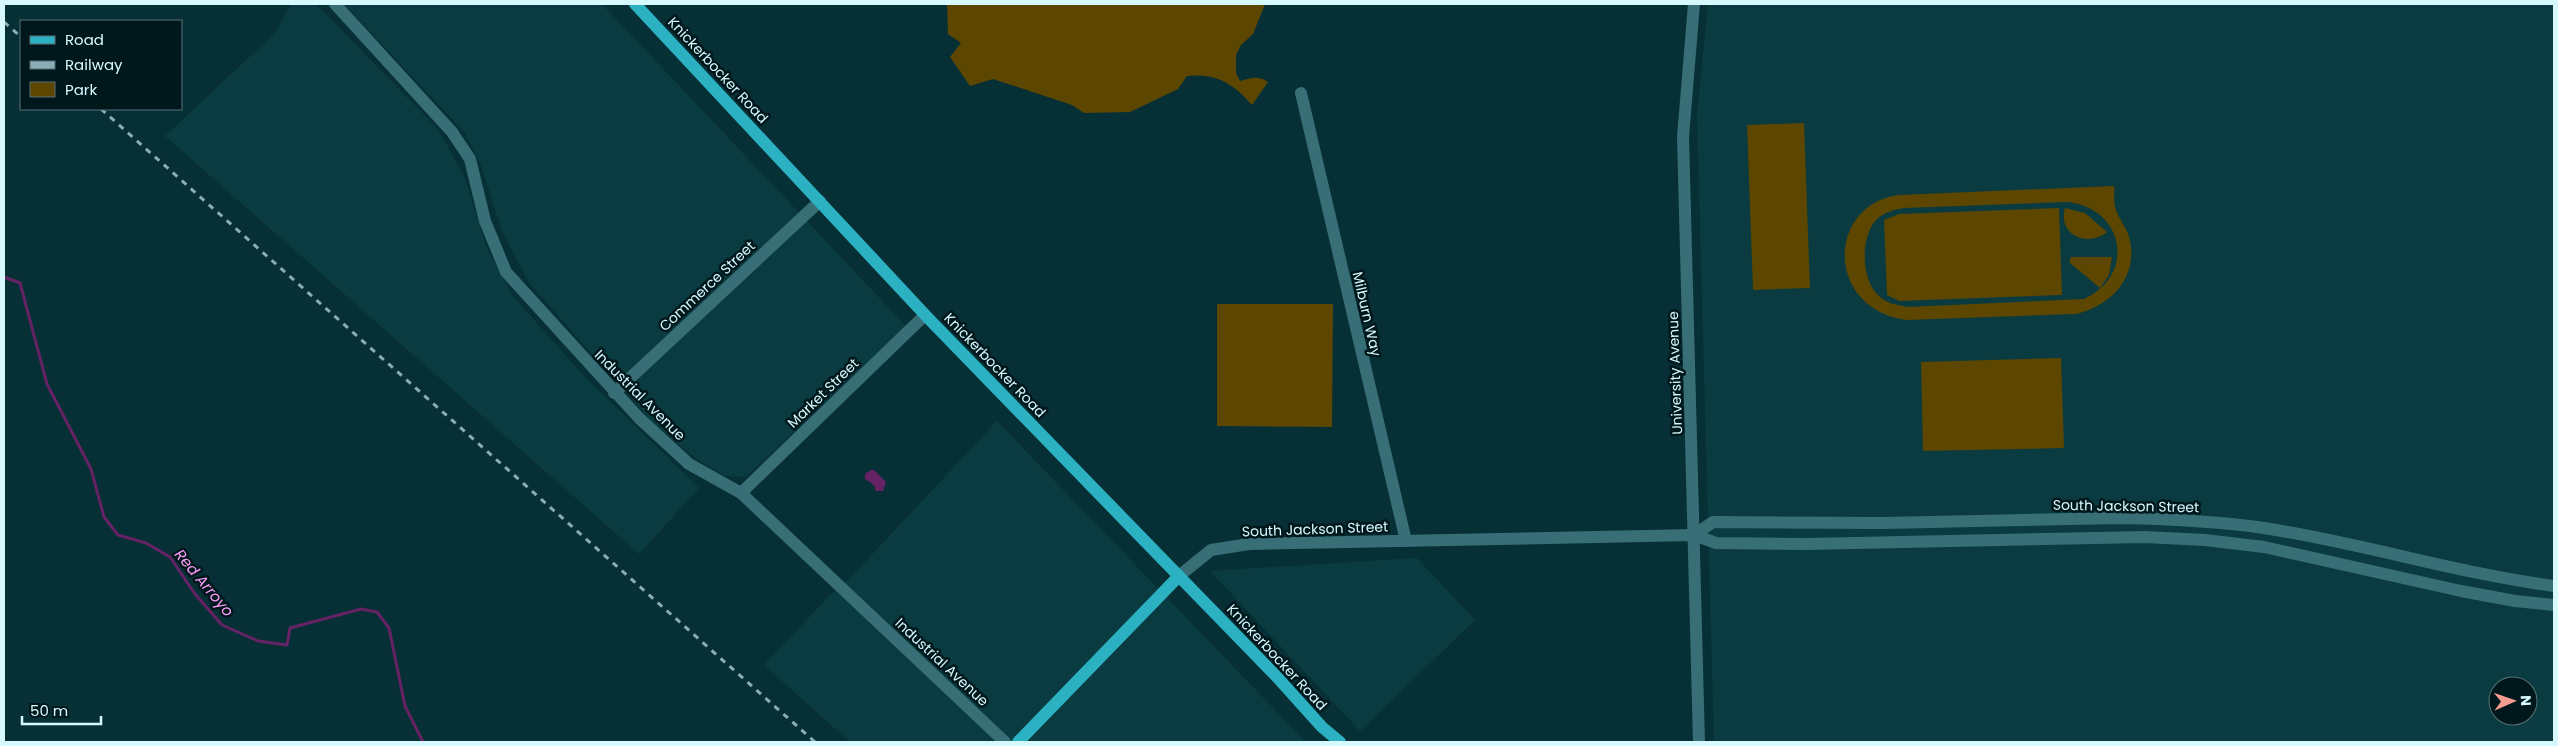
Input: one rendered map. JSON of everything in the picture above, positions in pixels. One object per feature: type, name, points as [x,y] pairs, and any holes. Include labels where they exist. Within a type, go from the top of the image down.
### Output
[{"type":"main road","name":"Knickerbocker Road","points":[[635,4],[925,315],[1179,576],[1322,727],[1340,742]]},
{"type":"main road","name":"South Jackson Street","points":[[1018,742],[1179,576]]},
{"type":"street","name":"Industrial Avenue","points":[[335,4],[452,132],[470,159],[484,222],[506,272],[614,394],[689,464],[741,493],[1005,742]]},
{"type":"street","name":"University Avenue","points":[[1694,4],[1683,137],[1699,742]]},
{"type":"street","name":"Milburn Way","points":[[1301,93],[1406,541]]},
{"type":"street","name":"Commerce Street","points":[[614,394],[820,201]]},
{"type":"street","name":"Market Street","points":[[741,493],[925,315]]},
{"type":"street","name":"South Jackson Street","points":[[1694,534],[1713,522],[1827,524],[2120,518],[2170,519],[2266,529],[2496,578],[2554,586]]},
{"type":"street","name":"South Jackson Street","points":[[1179,576],[1211,550],[1249,544],[1694,534],[1716,543],[1788,544],[2145,537],[2205,540],[2264,547],[2461,591],[2515,601],[2554,605]]},
{"type":"shaded area","points":[[291,4],[316,4],[438,129],[465,178],[487,249],[513,296],[584,376],[699,488],[639,554],[165,136],[275,33]]},
{"type":"shaded area","points":[[344,4],[602,4],[906,326],[746,477],[725,476],[695,458],[653,423],[529,283],[502,231],[481,166],[465,133]]},
{"type":"shaded area","points":[[1708,4],[2554,4],[2554,742],[1714,742],[1697,116]]},
{"type":"shaded area","points":[[997,421],[1306,742],[850,742],[764,665],[830,595],[850,578]]},
{"type":"shaded area","points":[[874,470],[886,482],[883,491],[876,491],[874,485],[865,479],[865,474]]},
{"type":"shaded area","points":[[1417,558],[1475,620],[1360,731],[1210,571]]},
{"type":"green space","points":[[947,4],[1265,4],[1253,34],[1241,45],[1236,55],[1236,73],[1240,81],[1258,78],[1268,82],[1252,105],[1231,85],[1215,78],[1197,75],[1187,76],[1178,89],[1130,112],[1084,113],[1072,105],[993,79],[970,86],[950,57],[961,43],[948,34]]},
{"type":"green space","points":[[1804,123],[1810,288],[1753,290],[1747,125]]},
{"type":"green space","points":[[2114,186],[2115,207],[2129,237],[2130,264],[2120,287],[2111,296],[2101,304],[2076,314],[1906,320],[1879,312],[1860,297],[1849,278],[1845,256],[1848,235],[1858,217],[1875,202],[1899,195]],"holes":[[[2068,202],[2087,207],[2102,217],[2112,229],[2117,244],[2117,260],[2111,275],[2101,288],[2084,299],[1908,307],[1893,304],[1882,299],[1873,289],[1869,280],[1865,259],[1867,237],[1876,220],[1889,212],[1904,208]]]},
{"type":"green space","points":[[2059,208],[2062,295],[1899,301],[1887,295],[1884,220],[1899,214]]},
{"type":"green space","points":[[2065,208],[2085,213],[2107,232],[2091,239],[2083,239],[2076,236],[2070,232],[2066,225],[2064,217]]},
{"type":"green space","points":[[2071,257],[2112,257],[2109,275],[2100,288],[2069,262]]},
{"type":"green space","points":[[1217,304],[1333,304],[1332,427],[1217,426]]},
{"type":"green space","points":[[2061,358],[2064,448],[1923,451],[1921,362]]},
{"type":"waterway","name":"Red Arroyo","points":[[4,277],[20,283],[47,384],[91,469],[104,517],[118,535],[146,543],[170,557],[195,594],[222,625],[258,641],[287,645],[290,628],[361,609],[377,612],[389,628],[405,706],[423,742]]},
{"type":"railway","points":[[4,22],[20,36]]},
{"type":"railway","points":[[102,110],[815,742]]}]
